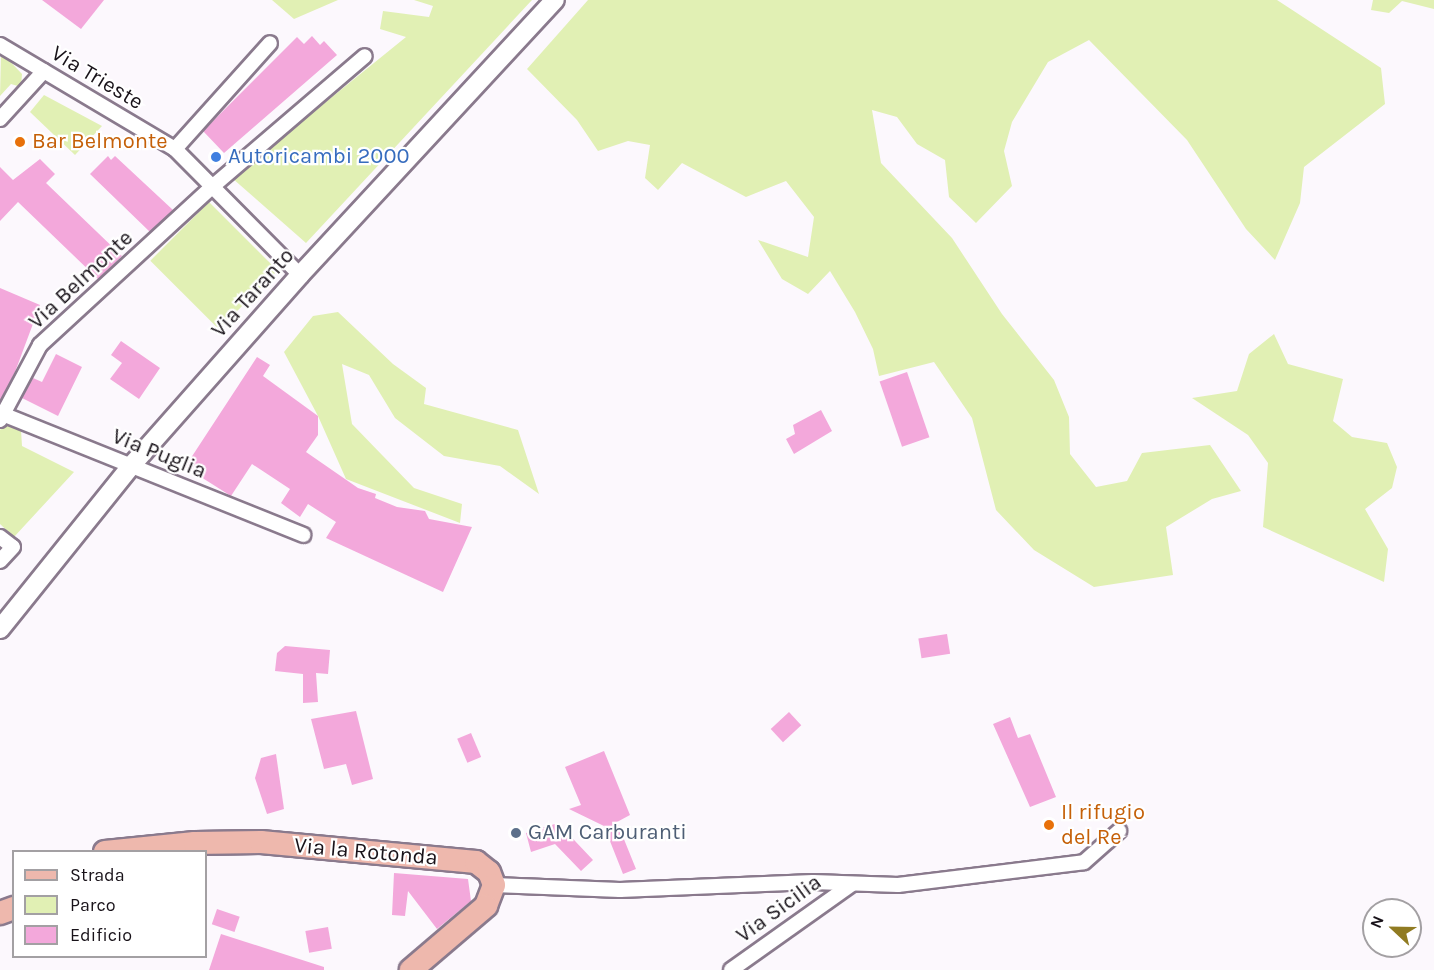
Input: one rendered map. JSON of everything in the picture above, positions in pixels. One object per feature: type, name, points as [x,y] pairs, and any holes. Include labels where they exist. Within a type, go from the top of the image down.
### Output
[{"type":"main road","name":"Via la Rotonda","points":[[125,850],[195,843],[261,842],[476,862],[489,872],[495,885]]},
{"type":"main road","points":[[411,970],[486,906],[495,885]]},
{"type":"street","name":"Via Taranto","points":[[0,629],[131,466],[300,275],[555,0]]},
{"type":"street","points":[[175,149],[270,43]]},
{"type":"street","name":"Via Trieste","points":[[0,45],[175,149],[300,275]]},
{"type":"street","name":"Via Belmonte","points":[[2,416],[40,345],[212,187],[365,56]]},
{"type":"street","points":[[0,119],[44,71]]},
{"type":"street","name":"Via Puglia","points":[[2,416],[303,535]]},
{"type":"street","points":[[0,537],[13,548],[0,561]]},
{"type":"street","points":[[495,885],[620,890],[852,884],[898,885],[1084,862],[1119,831]]},
{"type":"street","name":"Via Sicilia","points":[[731,970],[852,884]]},
{"type":"green space","points":[[272,0],[338,0],[294,19]]},
{"type":"green space","points":[[414,0],[532,0],[306,243],[232,178],[406,37],[380,29],[383,11],[429,17],[433,6]]},
{"type":"green space","points":[[588,0],[1277,0],[1381,68],[1385,104],[1304,167],[1300,203],[1275,260],[1246,229],[1187,140],[1089,40],[1048,62],[1012,122],[1004,151],[1012,186],[976,223],[949,197],[945,160],[917,144],[897,117],[872,110],[881,163],[952,238],[1002,314],[1054,380],[1069,417],[1070,454],[1096,487],[1127,481],[1142,453],[1210,445],[1241,491],[1212,499],[1166,527],[1173,575],[1094,587],[1034,550],[996,510],[972,418],[934,362],[879,376],[873,349],[855,312],[830,271],[808,294],[782,279],[758,240],[808,257],[814,217],[786,181],[746,197],[682,163],[658,190],[645,178],[650,145],[628,141],[598,151],[577,120],[527,69]]},
{"type":"green space","points":[[1373,0],[1434,0],[1434,9],[1402,1],[1389,13],[1371,10]]},
{"type":"green space","points":[[1,52],[22,74],[21,87],[11,84],[0,96]]},
{"type":"green space","points":[[44,95],[102,126],[75,155],[30,112]]},
{"type":"green space","points":[[209,202],[278,271],[219,329],[150,261]]},
{"type":"green space","points":[[338,312],[393,364],[426,388],[424,404],[518,430],[539,494],[500,466],[444,456],[395,418],[369,375],[342,364],[352,424],[414,488],[462,504],[460,523],[346,479],[318,416],[284,352],[313,316]]},
{"type":"green space","points":[[1274,334],[1288,364],[1343,379],[1333,421],[1352,437],[1387,443],[1397,467],[1392,488],[1365,509],[1388,549],[1384,582],[1263,527],[1268,463],[1248,435],[1192,398],[1237,391],[1249,354]]},
{"type":"green space","points":[[7,422],[21,430],[22,446],[74,472],[14,537],[0,524],[0,430]]},
{"type":"building","points":[[42,0],[104,0],[81,29]]},
{"type":"building","points":[[312,36],[320,45],[324,41],[337,55],[224,153],[203,131],[297,37],[304,44]]},
{"type":"building","points":[[108,156],[111,160],[115,156],[173,210],[150,232],[90,174]]},
{"type":"building","points":[[40,159],[55,174],[46,183],[122,256],[98,279],[18,202],[0,221],[0,167],[13,180]]},
{"type":"building","points":[[0,288],[40,305],[15,372],[0,401]]},
{"type":"building","points":[[121,341],[160,368],[139,399],[110,379],[122,363],[111,355]]},
{"type":"building","points":[[56,354],[82,367],[58,416],[22,398],[33,378],[42,382]]},
{"type":"building","points":[[257,357],[270,365],[263,376],[318,416],[318,435],[306,452],[358,488],[376,494],[375,498],[397,507],[425,511],[429,519],[472,527],[443,592],[326,538],[336,522],[308,504],[300,517],[281,503],[290,489],[252,464],[231,496],[185,467]]},
{"type":"building","points":[[907,372],[929,437],[902,447],[880,381]]},
{"type":"building","points":[[821,410],[832,431],[794,454],[786,439],[795,434],[793,425]]},
{"type":"building","points":[[947,634],[950,654],[921,658],[918,639]]},
{"type":"building","points":[[285,646],[330,650],[328,674],[316,673],[318,702],[303,703],[303,674],[275,671],[277,653]]},
{"type":"building","points":[[356,711],[373,779],[352,785],[346,764],[324,769],[311,719]]},
{"type":"building","points":[[789,712],[801,725],[783,742],[771,729]]},
{"type":"building","points":[[1010,717],[1018,738],[1030,734],[1056,797],[1030,807],[993,724]]},
{"type":"building","points":[[471,733],[481,757],[467,763],[457,739]]},
{"type":"building","points":[[604,751],[630,815],[617,822],[636,869],[623,874],[604,826],[569,809],[581,805],[565,767]]},
{"type":"building","points":[[276,754],[284,809],[267,814],[255,778],[261,758]]},
{"type":"building","points":[[558,823],[593,860],[581,871],[555,844],[531,852],[526,833]]},
{"type":"building","points":[[394,873],[468,879],[471,901],[437,929],[408,891],[405,916],[392,915]]},
{"type":"building","points":[[217,909],[240,917],[234,932],[212,924]]},
{"type":"building","points":[[328,927],[332,949],[309,953],[305,931]]},
{"type":"building","points":[[221,934],[324,967],[324,970],[209,970]]},
{"type":"place","name":"Bar Belmonte","points":[[20,142]]},
{"type":"place","name":"Autoricambi 2000","points":[[216,157]]},
{"type":"place","name":"Il rifugio del Re","points":[[1049,825]]},
{"type":"place","name":"GAM Carburanti","points":[[516,833]]}]
